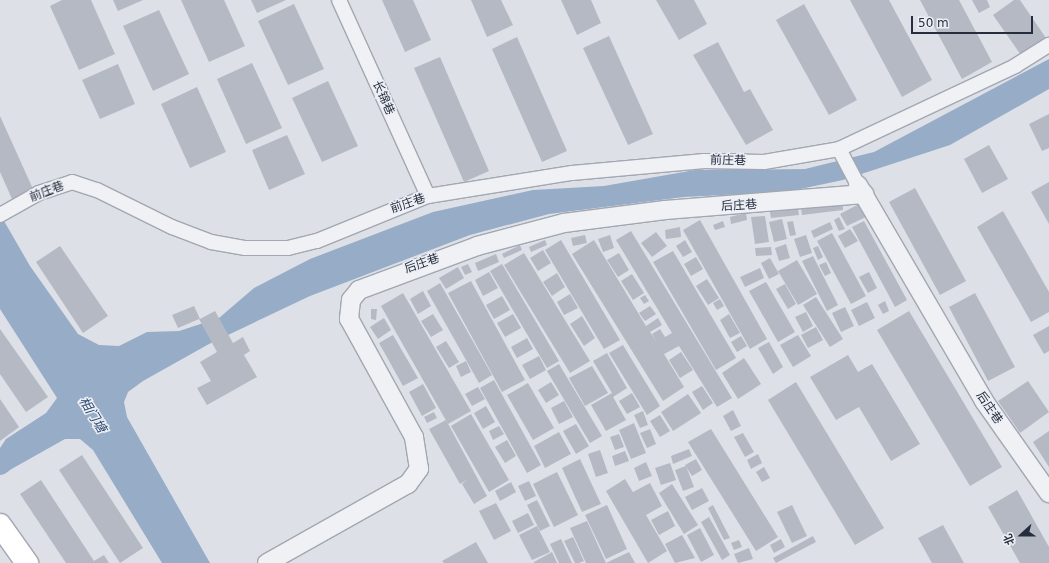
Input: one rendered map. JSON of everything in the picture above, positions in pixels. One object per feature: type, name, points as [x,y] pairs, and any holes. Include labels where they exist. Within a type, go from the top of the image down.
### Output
[{"type":"main road","points":[[0,525],[27,563]]},
{"type":"street","name":"长锦巷","points":[[339,0],[428,196]]},
{"type":"street","name":"前庄巷","points":[[2,213],[39,193],[72,182],[97,190],[205,240],[229,246],[275,249],[317,241],[428,196],[572,173],[704,160],[764,162],[839,149],[1015,66],[1049,45]]},
{"type":"street","name":"后庄巷","points":[[839,149],[861,190],[984,401],[1049,492]]},
{"type":"street","name":"后庄巷","points":[[267,563],[408,484],[419,469],[414,437],[349,319],[351,300],[359,290],[478,246],[564,223],[664,210],[861,190]]},
{"type":"water","name":"相门塘","points":[[1049,59],[1049,89],[950,145],[843,180],[786,192],[684,197],[549,214],[470,235],[310,296],[209,344],[143,381],[128,392],[124,402],[127,417],[210,563],[162,563],[93,450],[80,439],[65,439],[8,471],[0,459],[0,448],[6,439],[46,413],[57,398],[0,309],[0,214],[30,266],[78,334],[99,345],[119,346],[147,332],[179,331],[219,318],[254,288],[310,259],[433,212],[533,190],[604,186],[695,170],[805,169],[874,152]]},
{"type":"building","points":[[62,0],[91,0],[115,54],[79,70],[50,6]]},
{"type":"building","points":[[113,0],[143,0],[118,11]]},
{"type":"building","points":[[181,0],[224,0],[245,46],[209,62]]},
{"type":"building","points":[[251,0],[286,0],[257,13]]},
{"type":"building","points":[[382,0],[413,0],[431,40],[405,52]]},
{"type":"building","points":[[471,0],[501,0],[513,25],[487,37]]},
{"type":"building","points":[[561,0],[591,0],[601,23],[577,35]]},
{"type":"building","points":[[656,0],[694,0],[707,24],[679,40]]},
{"type":"building","points":[[850,0],[889,0],[932,80],[902,97]]},
{"type":"building","points":[[920,0],[959,0],[992,62],[962,79]]},
{"type":"building","points":[[972,0],[987,0],[990,7],[979,13]]},
{"type":"building","points":[[1014,0],[1020,0],[1048,41],[1023,58],[993,15]]},
{"type":"building","points":[[294,4],[324,69],[288,85],[258,21]]},
{"type":"building","points":[[804,4],[857,100],[829,115],[776,20]]},
{"type":"building","points":[[159,10],[189,74],[153,91],[123,26]]},
{"type":"building","points":[[609,36],[653,134],[628,145],[583,48]]},
{"type":"building","points":[[517,37],[567,151],[542,162],[492,49]]},
{"type":"building","points":[[718,42],[744,92],[750,89],[773,130],[746,145],[693,55]]},
{"type":"building","points":[[440,57],[489,171],[464,182],[414,68]]},
{"type":"building","points":[[252,63],[282,128],[246,144],[217,79]]},
{"type":"building","points":[[118,64],[135,104],[100,119],[82,80]]},
{"type":"building","points":[[328,81],[358,146],[322,162],[292,98]]},
{"type":"building","points":[[197,87],[226,152],[190,168],[161,104]]},
{"type":"building","points":[[1049,114],[1049,148],[1042,151],[1029,124]]},
{"type":"building","points":[[0,116],[33,189],[12,199],[0,172]]},
{"type":"building","points":[[287,135],[305,174],[269,190],[252,150]]},
{"type":"building","points":[[989,145],[1008,179],[982,193],[964,159]]},
{"type":"building","points":[[1049,182],[1049,224],[1031,192]]},
{"type":"building","points":[[915,188],[966,281],[940,295],[889,202]]},
{"type":"building","points":[[843,203],[843,210],[802,215],[801,208]]},
{"type":"building","points":[[859,204],[866,217],[847,226],[840,214]]},
{"type":"building","points":[[798,209],[799,215],[771,218],[770,212]]},
{"type":"building","points":[[1003,211],[1049,292],[1049,312],[1031,322],[977,227]]},
{"type":"building","points":[[746,213],[747,220],[731,224],[730,217]]},
{"type":"building","points":[[765,216],[769,242],[755,244],[751,217]]},
{"type":"building","points":[[839,217],[845,229],[839,231],[834,220]]},
{"type":"building","points":[[782,219],[787,239],[774,242],[769,222]]},
{"type":"building","points":[[700,220],[767,339],[750,349],[683,230]]},
{"type":"building","points":[[723,221],[725,227],[715,230],[713,225]]},
{"type":"building","points":[[793,221],[796,235],[790,236],[787,222]]},
{"type":"building","points":[[864,221],[907,300],[895,307],[852,227]]},
{"type":"building","points":[[830,222],[833,229],[814,238],[811,231]]},
{"type":"building","points":[[680,227],[681,237],[666,239],[665,230]]},
{"type":"building","points":[[850,229],[858,241],[845,248],[838,236]]},
{"type":"building","points":[[631,231],[732,398],[717,407],[679,346],[664,354],[684,387],[663,401],[572,254],[594,240],[646,326],[658,318],[662,325],[650,332],[657,342],[652,334],[660,329],[665,337],[672,333],[616,240]]},
{"type":"building","points":[[656,232],[667,246],[652,257],[641,243]]},
{"type":"building","points":[[832,233],[866,296],[851,304],[817,241]]},
{"type":"building","points":[[585,235],[587,243],[573,246],[571,238]]},
{"type":"building","points":[[610,235],[614,248],[603,252],[598,239]]},
{"type":"building","points":[[806,235],[812,253],[800,257],[794,239]]},
{"type":"building","points":[[545,240],[547,245],[531,252],[529,247]]},
{"type":"building","points":[[561,240],[620,340],[604,349],[545,250]]},
{"type":"building","points":[[685,240],[692,252],[683,257],[676,246]]},
{"type":"building","points":[[786,244],[790,258],[779,261],[775,248]]},
{"type":"building","points":[[520,245],[522,250],[504,258],[502,254]]},
{"type":"building","points":[[60,246],[108,316],[83,333],[36,262]]},
{"type":"building","points":[[818,246],[823,257],[818,260],[813,248]]},
{"type":"building","points":[[771,247],[772,255],[756,256],[755,248]]},
{"type":"building","points":[[543,250],[551,263],[538,271],[530,258]]},
{"type":"building","points":[[673,251],[736,358],[716,370],[653,262]]},
{"type":"building","points":[[524,253],[590,361],[570,373],[504,265]]},
{"type":"building","points":[[619,253],[629,270],[618,277],[607,260]]},
{"type":"building","points":[[496,254],[499,262],[478,271],[475,263]]},
{"type":"building","points":[[813,256],[838,305],[827,311],[802,261]]},
{"type":"building","points":[[696,257],[703,269],[691,276],[684,264]]},
{"type":"building","points":[[770,258],[779,274],[769,279],[761,263]]},
{"type":"building","points":[[797,260],[817,294],[798,305],[778,271]]},
{"type":"building","points":[[826,262],[831,273],[825,276],[819,265]]},
{"type":"building","points":[[468,264],[472,272],[465,275],[461,267]]},
{"type":"building","points":[[502,264],[559,361],[547,368],[490,271]]},
{"type":"building","points":[[458,267],[464,278],[446,289],[439,278]]},
{"type":"building","points":[[760,268],[764,278],[745,287],[740,277]]},
{"type":"building","points":[[489,272],[498,288],[483,296],[475,280]]},
{"type":"building","points":[[869,272],[877,288],[868,293],[859,277]]},
{"type":"building","points":[[557,273],[565,287],[552,296],[543,282]]},
{"type":"building","points":[[632,274],[644,293],[633,300],[621,281]]},
{"type":"building","points":[[707,279],[719,298],[708,305],[696,286]]},
{"type":"building","points":[[471,281],[525,380],[502,392],[448,293]]},
{"type":"building","points":[[766,282],[795,332],[778,342],[749,291]]},
{"type":"building","points":[[440,283],[492,375],[479,383],[427,291]]},
{"type":"building","points":[[785,284],[796,304],[788,309],[776,289]]},
{"type":"building","points":[[423,291],[431,306],[418,314],[410,299]]},
{"type":"building","points":[[403,293],[471,411],[448,424],[381,306]]},
{"type":"building","points":[[975,293],[1015,367],[988,381],[949,307]]},
{"type":"building","points":[[570,294],[578,308],[564,315],[557,302]]},
{"type":"building","points":[[645,295],[649,301],[644,304],[640,298]]},
{"type":"building","points":[[502,296],[510,310],[494,319],[486,305]]},
{"type":"building","points":[[816,297],[843,339],[830,347],[803,305]]},
{"type":"building","points":[[720,299],[724,306],[717,310],[713,303]]},
{"type":"building","points":[[885,301],[889,311],[883,314],[878,305]]},
{"type":"building","points":[[867,302],[875,318],[859,326],[851,310]]},
{"type":"building","points":[[194,306],[200,319],[215,311],[233,343],[243,337],[250,351],[244,355],[257,377],[207,405],[197,388],[211,381],[200,362],[217,352],[199,319],[178,328],[172,315]]},
{"type":"building","points":[[650,306],[656,314],[645,321],[639,313]]},
{"type":"building","points":[[845,307],[854,326],[841,332],[832,313]]},
{"type":"building","points":[[371,309],[377,309],[376,320],[371,319]]},
{"type":"building","points":[[909,311],[1002,467],[970,486],[877,330]]},
{"type":"building","points":[[806,312],[813,326],[803,332],[795,317]]},
{"type":"building","points":[[433,314],[443,330],[431,337],[421,321]]},
{"type":"building","points":[[513,314],[521,328],[505,337],[497,323]]},
{"type":"building","points":[[729,314],[740,333],[730,338],[720,320]]},
{"type":"building","points":[[582,316],[595,338],[584,346],[570,324]]},
{"type":"building","points":[[384,318],[391,330],[378,339],[370,327]]},
{"type":"building","points":[[1049,326],[1049,351],[1044,354],[1033,335]]},
{"type":"building","points":[[816,327],[823,340],[808,348],[801,335]]},
{"type":"building","points":[[0,329],[48,397],[26,412],[0,374]]},
{"type":"building","points":[[393,335],[418,378],[403,386],[379,343]]},
{"type":"building","points":[[798,335],[811,356],[793,367],[780,345]]},
{"type":"building","points":[[741,336],[747,346],[737,352],[731,342]]},
{"type":"building","points":[[527,338],[533,349],[517,358],[511,347]]},
{"type":"building","points":[[446,341],[459,362],[449,368],[436,347]]},
{"type":"building","points":[[769,342],[783,367],[773,374],[758,348]]},
{"type":"building","points":[[623,345],[660,406],[647,415],[609,353]]},
{"type":"building","points":[[681,352],[693,370],[680,378],[669,360]]},
{"type":"building","points":[[607,353],[627,388],[613,397],[626,420],[606,431],[591,405],[612,393],[593,361]]},
{"type":"building","points":[[848,355],[858,372],[872,364],[920,444],[891,461],[859,407],[836,420],[810,377]]},
{"type":"building","points":[[539,356],[546,370],[530,379],[522,365]]},
{"type":"building","points":[[744,358],[761,384],[738,399],[722,373]]},
{"type":"building","points":[[466,361],[471,372],[461,377],[456,366]]},
{"type":"building","points":[[559,364],[602,436],[590,443],[547,371]]},
{"type":"building","points":[[592,366],[608,393],[585,406],[569,378]]},
{"type":"building","points":[[494,380],[541,465],[527,473],[480,388]]},
{"type":"building","points":[[1028,381],[1049,412],[1020,433],[998,401]]},
{"type":"building","points":[[551,382],[559,395],[546,403],[538,390]]},
{"type":"building","points":[[796,382],[884,528],[855,545],[768,400]]},
{"type":"building","points":[[528,383],[554,428],[533,440],[507,395]]},
{"type":"building","points":[[423,384],[436,408],[422,416],[409,392]]},
{"type":"building","points":[[702,386],[713,403],[703,410],[692,392]]},
{"type":"building","points":[[478,387],[485,399],[472,406],[465,394]]},
{"type":"building","points":[[632,393],[640,407],[627,414],[619,401]]},
{"type":"building","points":[[688,394],[701,413],[673,431],[661,412]]},
{"type":"building","points":[[0,399],[19,427],[0,441]]},
{"type":"building","points":[[564,401],[573,417],[559,424],[551,408]]},
{"type":"building","points":[[486,406],[495,422],[483,429],[474,413]]},
{"type":"building","points":[[733,410],[741,426],[731,431],[723,416]]},
{"type":"building","points":[[643,411],[648,425],[640,428],[634,415]]},
{"type":"building","points":[[434,412],[437,418],[427,423],[424,417]]},
{"type":"building","points":[[471,414],[509,480],[489,492],[451,426]]},
{"type":"building","points":[[660,415],[670,431],[660,437],[650,421]]},
{"type":"building","points":[[446,420],[487,496],[474,504],[462,484],[467,480],[460,484],[429,429]]},
{"type":"building","points":[[634,423],[646,453],[631,459],[619,430]]},
{"type":"building","points":[[576,424],[589,446],[576,454],[563,431]]},
{"type":"building","points":[[499,426],[504,434],[493,440],[489,431]]},
{"type":"building","points":[[650,429],[656,444],[647,448],[640,433]]},
{"type":"building","points":[[711,429],[778,537],[756,551],[688,442]]},
{"type":"building","points":[[1049,431],[1049,467],[1033,442]]},
{"type":"building","points":[[559,432],[571,454],[545,468],[534,446]]},
{"type":"building","points":[[743,433],[754,452],[745,457],[734,437]]},
{"type":"building","points":[[619,434],[624,447],[615,450],[610,437]]},
{"type":"building","points":[[507,440],[516,456],[505,463],[495,447]]},
{"type":"building","points":[[689,449],[692,456],[673,464],[671,456]]},
{"type":"building","points":[[600,450],[608,473],[596,477],[588,454]]},
{"type":"building","points":[[625,451],[629,461],[615,466],[612,456]]},
{"type":"building","points":[[758,454],[762,463],[751,469],[747,460]]},
{"type":"building","points":[[82,455],[143,548],[120,563],[59,470]]},
{"type":"building","points":[[580,459],[601,504],[582,512],[562,468]]},
{"type":"building","points":[[696,459],[702,470],[692,476],[685,465]]},
{"type":"building","points":[[646,462],[652,476],[639,481],[634,468]]},
{"type":"building","points":[[670,463],[676,480],[661,485],[655,468]]},
{"type":"building","points":[[686,466],[694,487],[683,491],[675,470]]},
{"type":"building","points":[[764,467],[770,478],[762,482],[756,472]]},
{"type":"building","points":[[557,472],[578,515],[554,527],[533,484]]},
{"type":"building","points":[[625,479],[639,502],[633,492],[650,483],[662,506],[646,515],[667,551],[648,563],[606,491]]},
{"type":"building","points":[[41,480],[94,561],[104,555],[109,563],[66,563],[20,494]]},
{"type":"building","points":[[529,481],[536,496],[525,501],[518,486]]},
{"type":"building","points":[[511,482],[516,492],[500,501],[495,491]]},
{"type":"building","points":[[672,484],[698,525],[684,534],[659,493]]},
{"type":"building","points":[[702,488],[709,501],[692,510],[685,497]]},
{"type":"building","points":[[1017,490],[1049,547],[1049,563],[1020,563],[988,507]]},
{"type":"building","points":[[537,500],[550,526],[540,531],[527,505]]},
{"type":"building","points":[[496,503],[511,531],[494,540],[479,511]]},
{"type":"building","points":[[607,505],[627,549],[606,559],[585,515]]},
{"type":"building","points":[[713,505],[730,538],[724,540],[708,508]]},
{"type":"building","points":[[792,505],[807,536],[792,543],[777,512]]},
{"type":"building","points":[[668,511],[675,526],[659,535],[651,520]]},
{"type":"building","points":[[528,513],[534,525],[518,533],[512,521]]},
{"type":"building","points":[[709,517],[730,555],[722,560],[701,522]]},
{"type":"building","points":[[587,521],[606,563],[586,563],[570,528]]},
{"type":"building","points":[[943,525],[964,563],[932,563],[918,538]]},
{"type":"building","points":[[537,526],[550,552],[532,560],[519,535]]},
{"type":"building","points":[[700,528],[714,555],[701,562],[687,535]]},
{"type":"building","points":[[682,535],[695,558],[675,563],[665,544]]},
{"type":"building","points":[[813,536],[816,542],[776,563],[773,558]]},
{"type":"building","points":[[573,537],[584,561],[579,563],[575,563],[564,541]]},
{"type":"building","points":[[561,539],[572,563],[559,563],[550,544]]},
{"type":"building","points":[[781,539],[785,547],[774,553],[770,545]]},
{"type":"building","points":[[739,540],[742,547],[734,550],[731,543]]},
{"type":"building","points":[[476,542],[488,563],[444,563],[442,561]]},
{"type":"building","points":[[749,548],[753,559],[738,563],[734,554]]},
{"type":"building","points":[[552,552],[557,563],[534,563],[534,562]]},
{"type":"building","points":[[629,552],[635,563],[606,563]]}]
